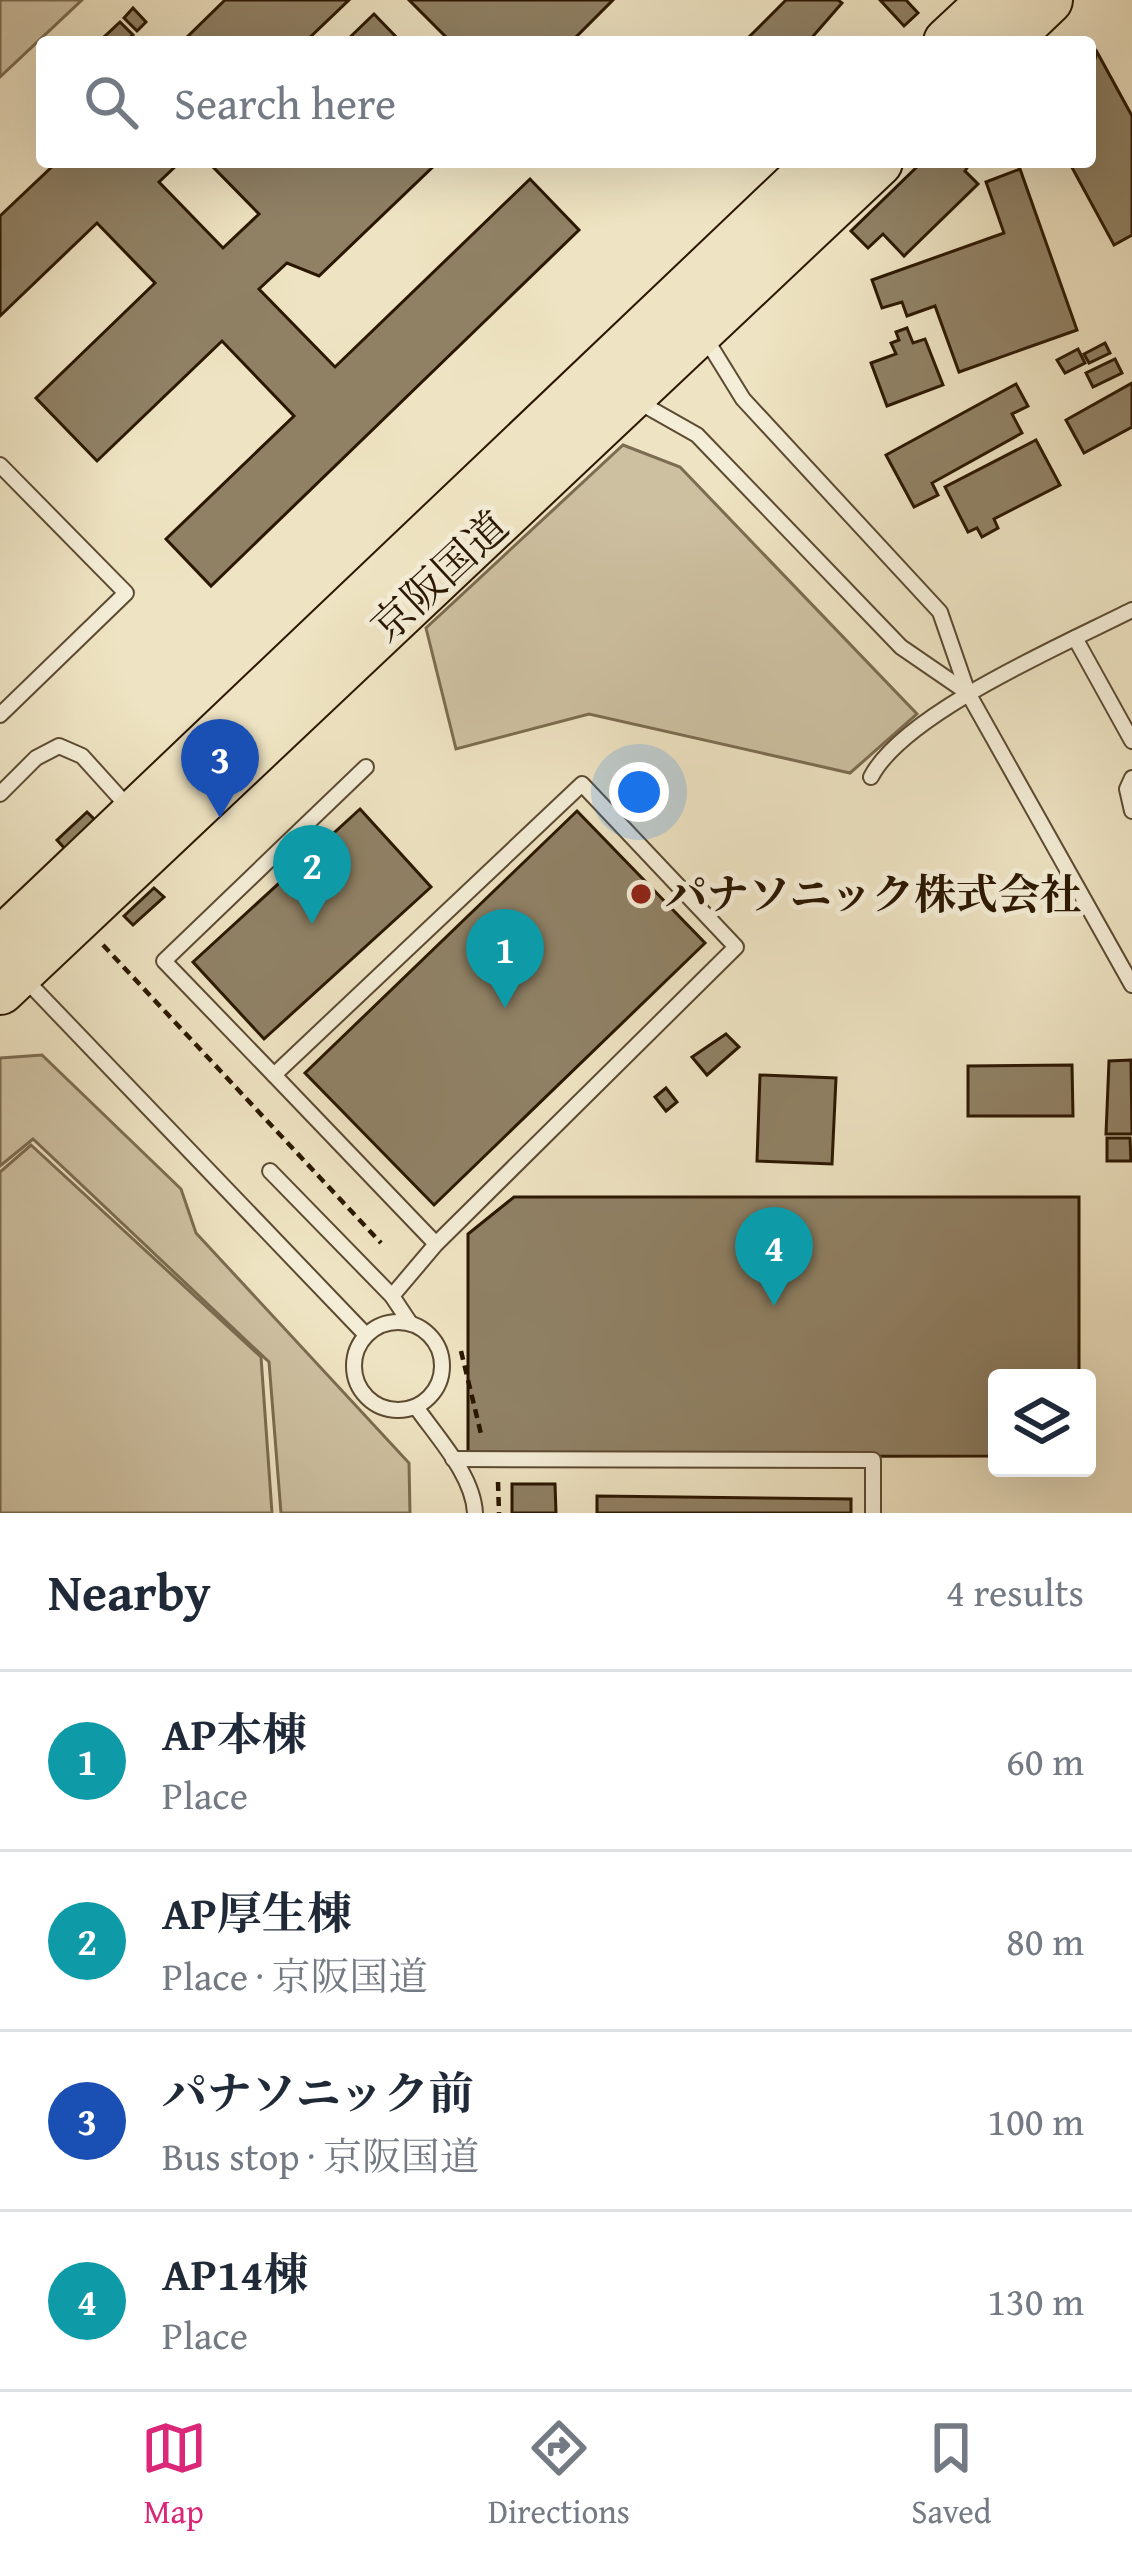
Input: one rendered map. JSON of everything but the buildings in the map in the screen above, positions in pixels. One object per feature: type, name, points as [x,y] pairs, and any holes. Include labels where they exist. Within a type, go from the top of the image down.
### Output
[{"type":"highway","points":[[954,36],[993,0]]},
{"type":"highway","points":[[1010,36],[1048,0]]},
{"type":"highway","name":"京阪国道","points":[[690,313],[816,168]]},
{"type":"highway","name":"京阪国道","points":[[6,969],[690,313],[871,168]]},
{"type":"highway","name":"京阪国道","points":[[6,969],[136,815],[614,384]]},
{"type":"lane","points":[[690,313],[743,399],[940,612],[968,693],[1132,985]]},
{"type":"lane","points":[[614,384],[697,435],[901,647],[968,693]]},
{"type":"lane","points":[[0,465],[126,593],[0,715]]},
{"type":"lane","points":[[872,777],[883,755],[968,693],[1132,610]]},
{"type":"lane","points":[[1076,638],[1132,741]]},
{"type":"lane","points":[[0,794],[36,758],[59,746],[82,756],[136,815]]},
{"type":"lane","points":[[366,767],[164,961],[436,1244]]},
{"type":"lane","points":[[1132,778],[1127,800],[1132,812]]},
{"type":"lane","points":[[274,1076],[582,784],[736,947],[436,1244],[392,1296]]},
{"type":"lane","points":[[6,969],[367,1334]]},
{"type":"lane","points":[[270,1171],[392,1296],[410,1323],[435,1341],[442,1371],[438,1386],[416,1407],[389,1410],[365,1397],[353,1372],[354,1358],[367,1334],[380,1326],[410,1323]]},
{"type":"lane","points":[[416,1407],[453,1459],[475,1513]]},
{"type":"lane","points":[[453,1459],[873,1460],[873,1513]]},
{"type":"path","points":[[95,937],[381,1243]]},
{"type":"path","points":[[461,1351],[484,1444]]},
{"type":"path","points":[[498,1482],[500,1513]]},
{"type":"shaded area","points":[[0,0],[82,0],[44,36],[36,36],[36,43],[0,77]]},
{"type":"shaded area","points":[[623,445],[680,467],[917,714],[850,773],[589,714],[456,749],[426,628]]},
{"type":"shaded area","points":[[42,1055],[181,1189],[196,1233],[409,1463],[410,1513],[281,1513],[269,1362],[33,1139],[0,1166],[0,1058]]},
{"type":"shaded area","points":[[31,1145],[261,1357],[272,1513],[0,1513],[0,1172]]},
{"type":"place","name":"パナソニック前","points":[[220,818]]},
{"type":"place","name":"パナソニック株式会社","points":[[641,894]]},
{"type":"place","name":"AP厚生棟","points":[[312,924]]},
{"type":"place","name":"AP本棟","points":[[505,1008]]},
{"type":"place","name":"AP14棟","points":[[774,1306]]}]
